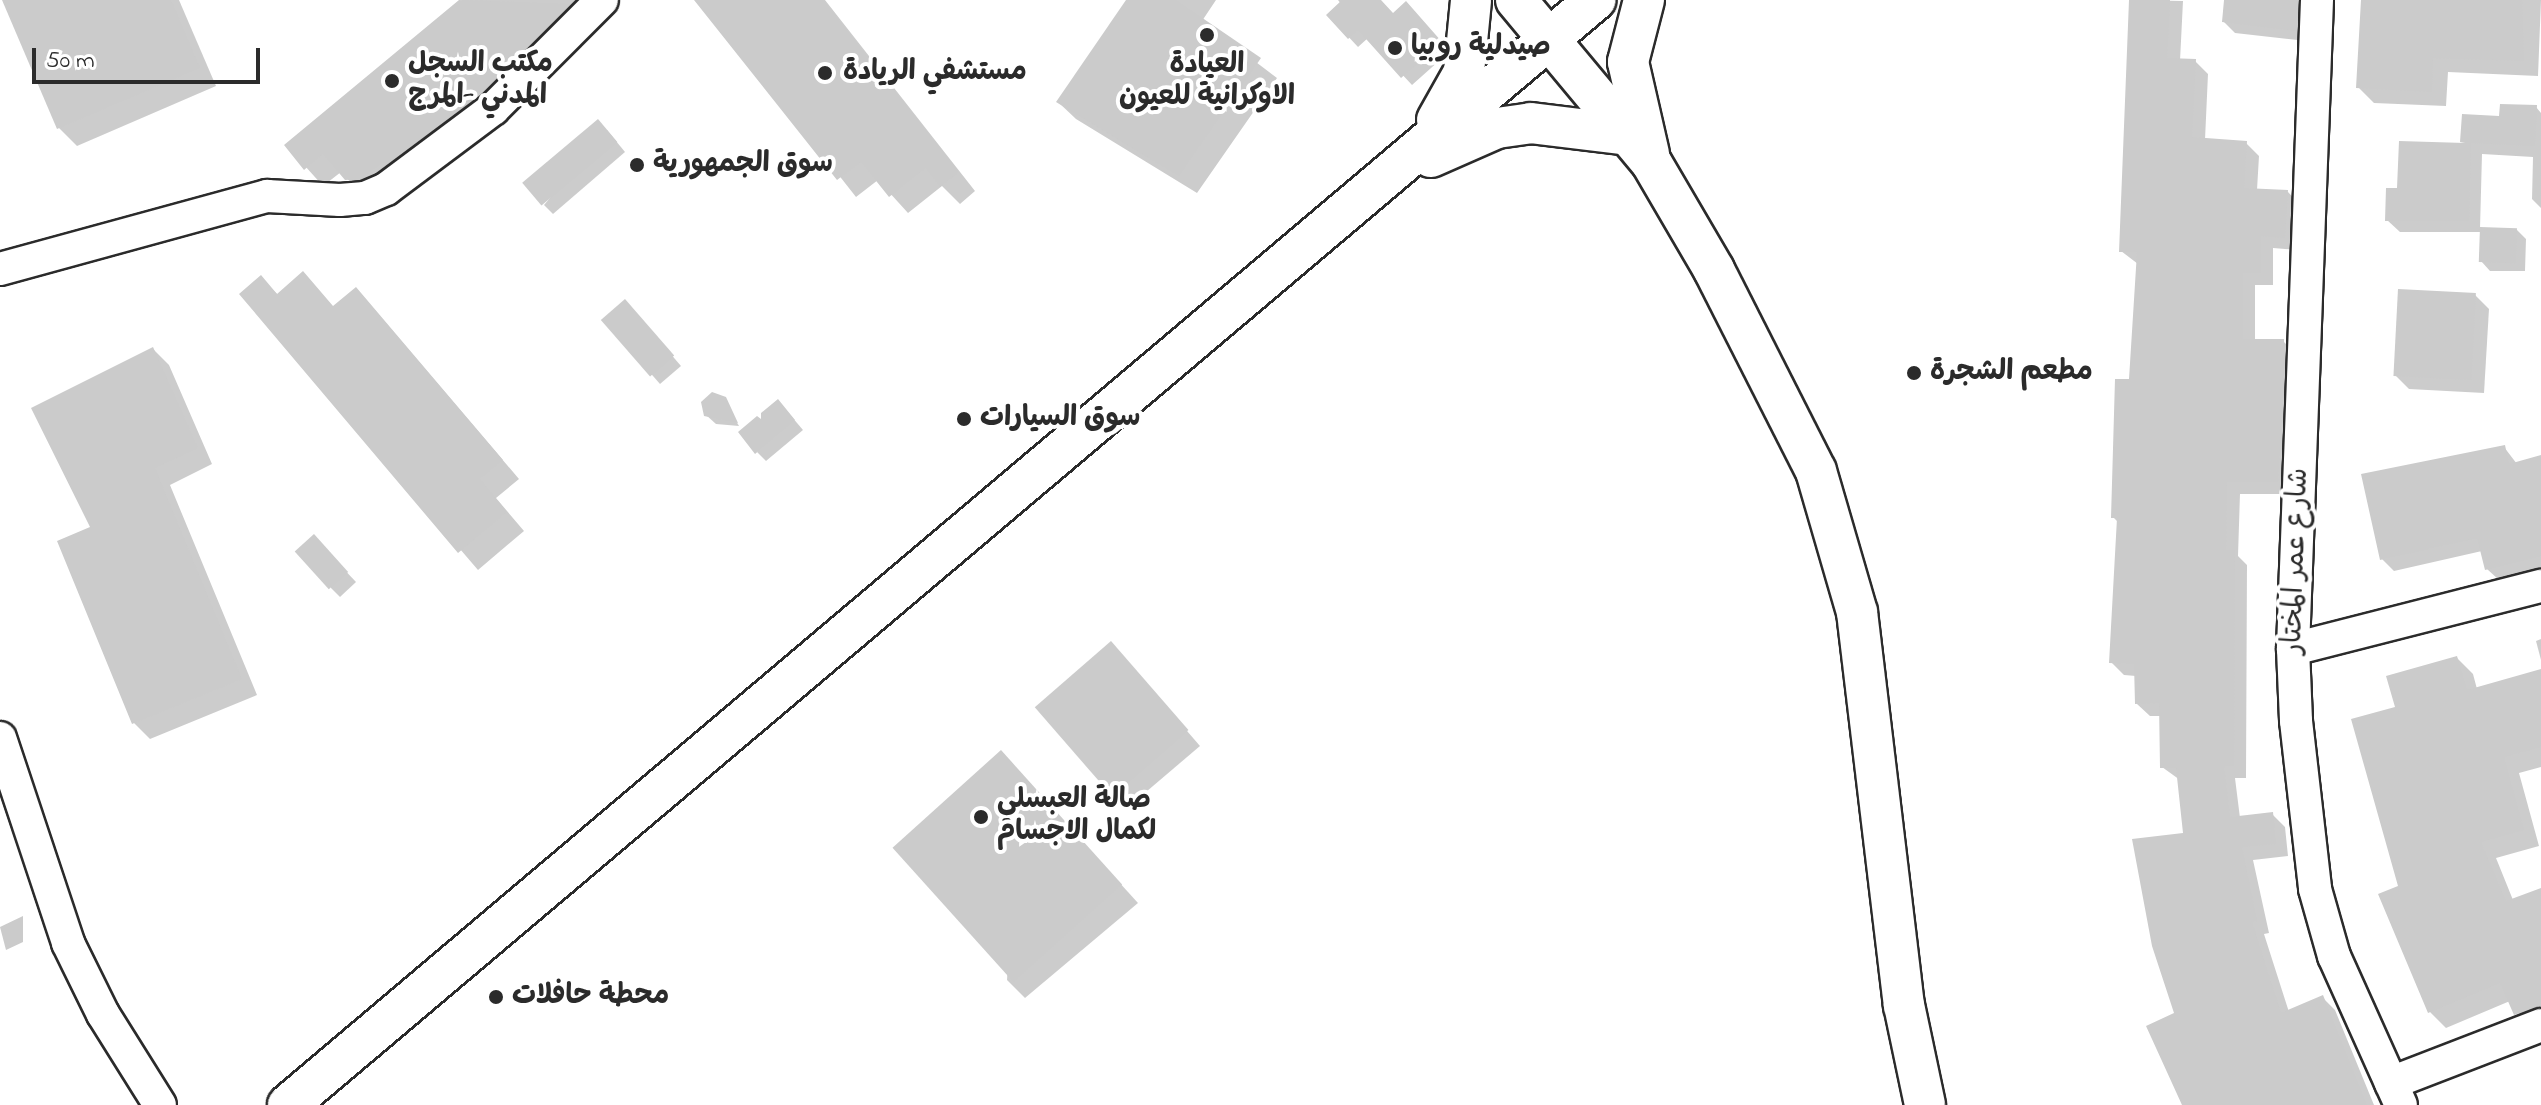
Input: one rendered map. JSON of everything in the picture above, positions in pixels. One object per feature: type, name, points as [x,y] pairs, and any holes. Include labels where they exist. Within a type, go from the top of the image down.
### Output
[{"type":"main road","points":[[1401,164],[1459,88],[1469,44],[1471,0]]},
{"type":"main road","points":[[1516,0],[1640,148],[1776,386],[1816,471],[1843,550],[1879,762],[1887,881],[1904,1005],[1925,1105]]},
{"type":"main road","points":[[288,1105],[1595,0]]},
{"type":"main road","points":[[1640,148],[1628,62],[1644,0]]},
{"type":"main road","points":[[1401,164],[1497,128],[1531,123],[1640,148]]},
{"type":"street","points":[[0,269],[267,196],[340,200],[365,198],[386,189],[493,109],[602,0]]},
{"type":"street","name":"شارع عمر المختار","points":[[2317,0],[2293,649],[2297,736],[2315,889],[2334,956],[2396,1094]]},
{"type":"street","points":[[2293,649],[2541,586]]},
{"type":"street","points":[[0,738],[68,943],[103,1014],[160,1105]]},
{"type":"street","points":[[2396,1094],[2541,1025]]},
{"type":"building","points":[[2,0],[171,0],[200,68],[57,129]]},
{"type":"building","points":[[459,0],[571,4],[481,95],[386,165],[383,162],[361,179],[345,180],[323,154],[304,170],[284,145]]},
{"type":"building","points":[[694,0],[823,0],[959,172],[940,187],[926,168],[889,197],[861,162],[837,180]]},
{"type":"building","points":[[1126,0],[1176,0],[1261,58],[1179,176],[1056,102]]},
{"type":"building","points":[[1342,0],[1381,0],[1393,13],[1406,1],[1442,42],[1401,78],[1358,30],[1348,39],[1326,15]]},
{"type":"building","points":[[2129,0],[2170,0],[2167,58],[2196,59],[2192,137],[2247,141],[2244,188],[2288,190],[2285,238],[2261,236],[2261,273],[2243,273],[2243,339],[2284,339],[2284,369],[2278,482],[2227,482],[2226,550],[2235,550],[2234,766],[2224,766],[2230,817],[2273,812],[2276,844],[2242,847],[2257,921],[2252,922],[2281,1013],[2323,995],[2367,1105],[2182,1105],[2146,1026],[2174,1013],[2152,946],[2132,839],[2183,833],[2176,768],[2160,768],[2159,703],[2135,704],[2134,664],[2109,663],[2117,518],[2111,518],[2115,379],[2129,379],[2137,252],[2119,252]]},
{"type":"building","points":[[2224,0],[2298,0],[2297,31],[2222,22]]},
{"type":"building","points":[[2361,0],[2522,0],[2524,61],[2433,58],[2432,92],[2356,88]]},
{"type":"building","points":[[2500,104],[2537,105],[2535,146],[2471,143],[2469,221],[2385,221],[2386,188],[2397,188],[2399,141],[2465,143],[2460,142],[2462,114],[2499,116]]},
{"type":"building","points":[[598,119],[617,142],[541,206],[522,183]]},
{"type":"building","points":[[2480,227],[2517,228],[2516,263],[2479,262]]},
{"type":"building","points":[[303,271],[333,306],[356,287],[503,460],[480,479],[507,512],[458,553],[239,294],[261,275],[277,294]]},
{"type":"building","points":[[2398,289],[2476,293],[2471,380],[2393,376]]},
{"type":"building","points":[[625,299],[674,356],[650,377],[601,320]]},
{"type":"building","points":[[153,347],[198,448],[155,468],[242,679],[132,724],[57,541],[90,527],[31,408]]},
{"type":"building","points":[[712,392],[726,397],[738,423],[704,416],[701,402]]},
{"type":"building","points":[[778,399],[795,420],[755,454],[738,432],[757,416],[761,419],[761,413]]},
{"type":"building","points":[[2505,445],[2509,464],[2541,455],[2541,556],[2485,570],[2477,538],[2380,560],[2361,474]]},
{"type":"building","points":[[314,534],[348,572],[329,589],[295,551]]},
{"type":"building","points":[[1111,641],[1188,730],[1112,796],[1035,707]]},
{"type":"building","points":[[2457,656],[2467,690],[2541,669],[2541,747],[2504,757],[2524,830],[2481,842],[2506,901],[2541,888],[2541,1006],[2514,1015],[2500,983],[2428,1013],[2378,894],[2398,886],[2351,719],[2395,707],[2386,676]]},
{"type":"building","points":[[1001,750],[1122,885],[1014,982],[893,848]]},
{"type":"building","points":[[23,916],[23,942],[6,950],[0,927]]},
{"type":"place","name":"العيادة الاوكرانية للعيون","points":[[1207,35]]},
{"type":"place","name":"صيدلية روبيا","points":[[1395,48]]},
{"type":"place","name":"مستشفي الريادة","points":[[825,73]]},
{"type":"place","name":"مكتب السجل المدني -المرج","points":[[392,81]]},
{"type":"place","name":"سوق الجمهورية","points":[[637,165]]},
{"type":"place","name":"مطعم الشجرة","points":[[1914,373]]},
{"type":"place","name":"سوق السيارات","points":[[964,419]]},
{"type":"place","name":"صالة العبسلي لكمال الاجسام","points":[[981,817]]},
{"type":"place","name":"محطة حافلات","points":[[496,997]]}]
